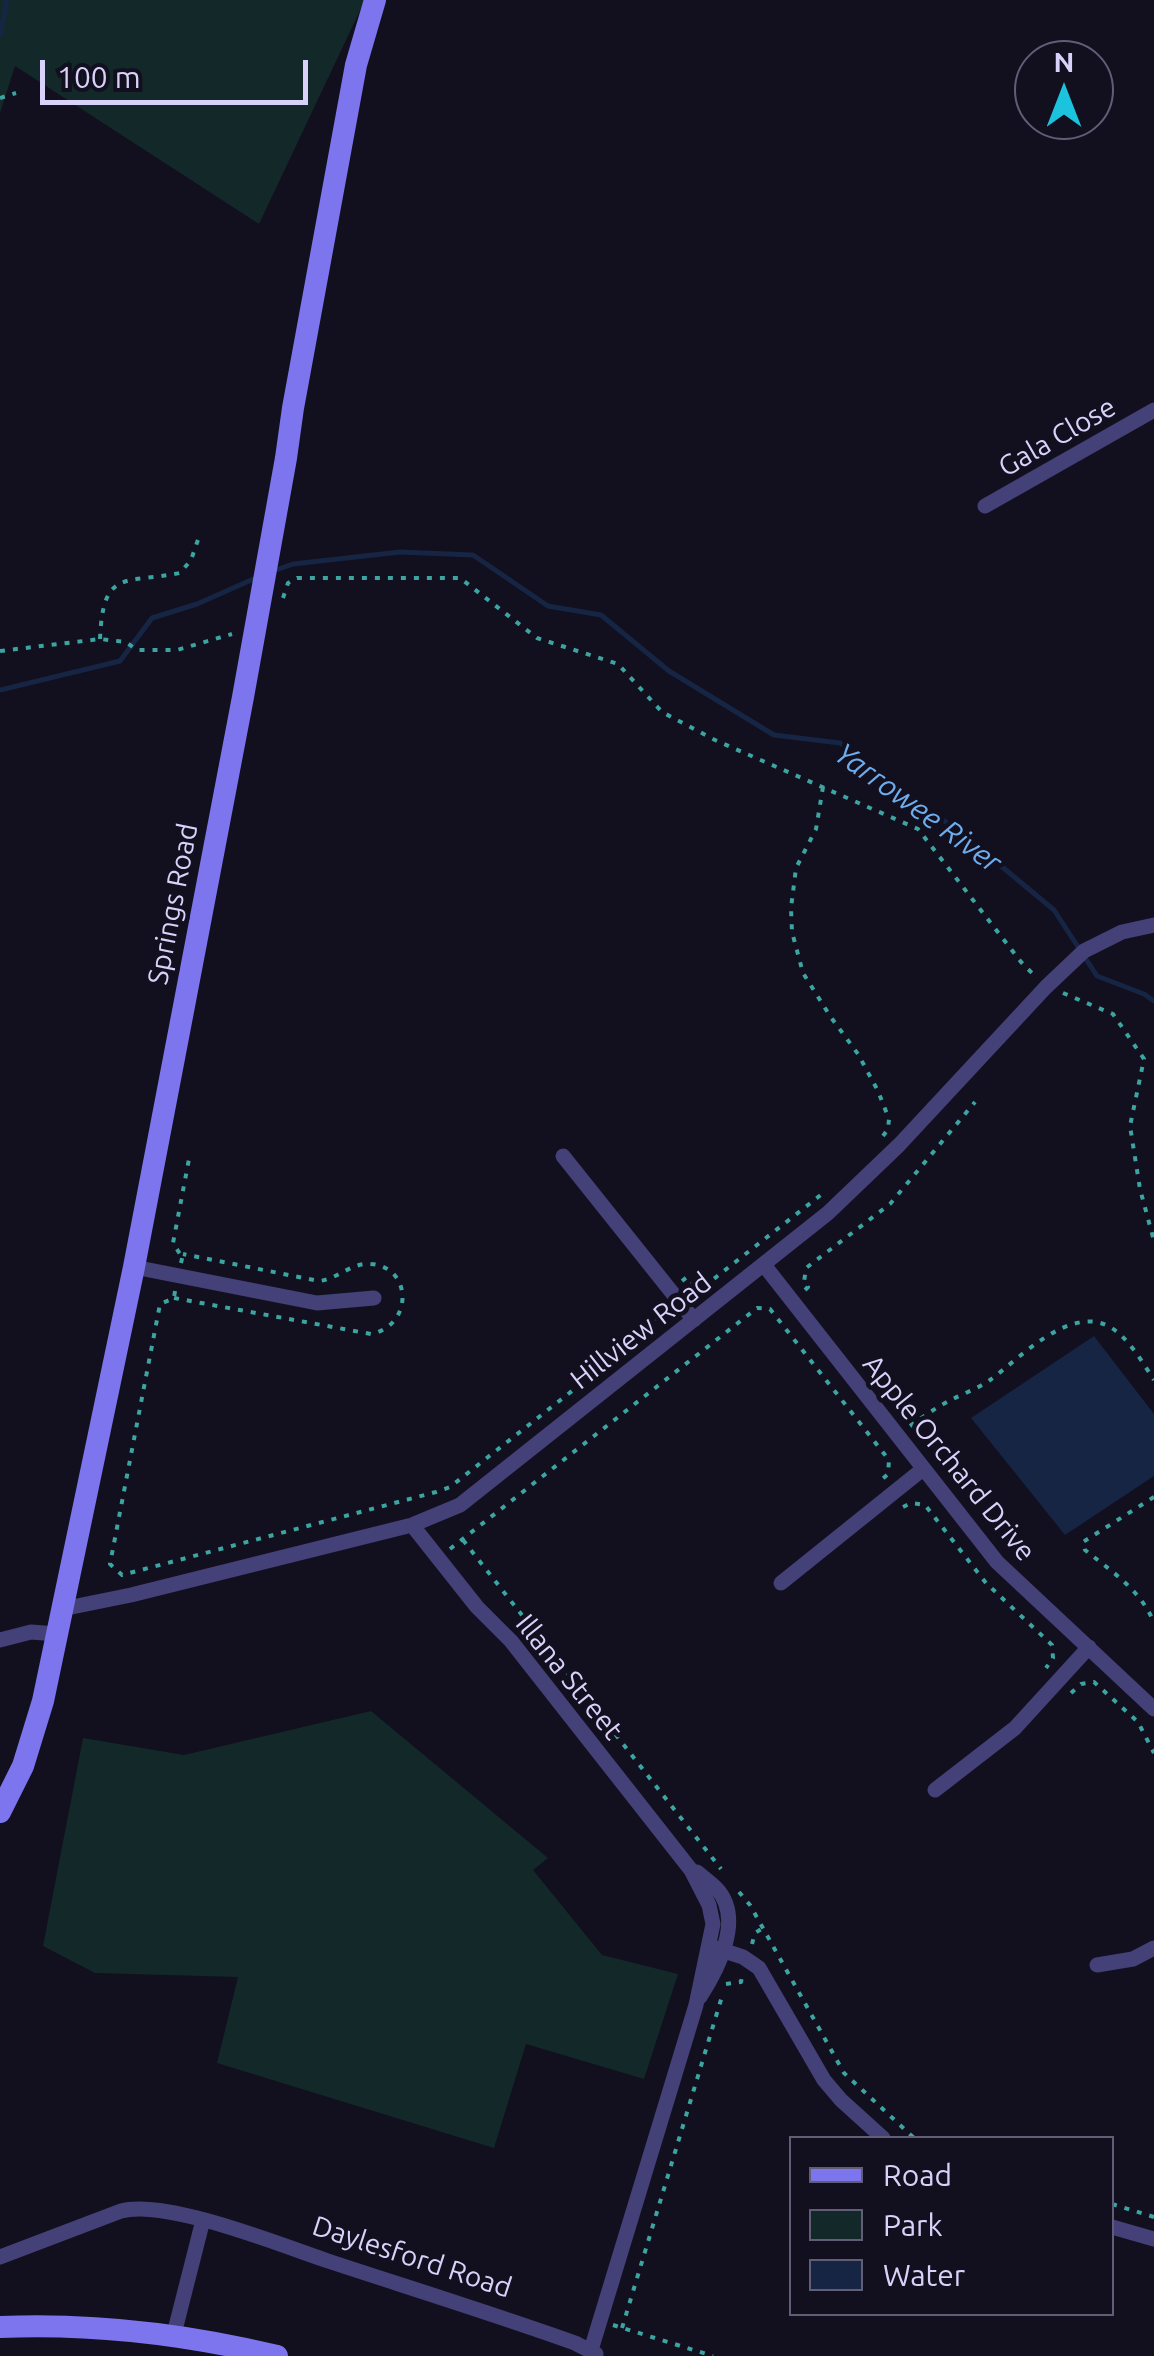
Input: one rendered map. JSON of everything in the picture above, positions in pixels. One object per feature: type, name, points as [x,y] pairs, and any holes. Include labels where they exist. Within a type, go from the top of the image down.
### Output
[{"type":"street","name":"Springs Road","points":[[0,1812],[28,1751],[43,1701],[134,1267],[269,553],[356,65],[376,0]]},
{"type":"street","name":"Gala Close","points":[[986,506],[1154,411]]},
{"type":"street","name":"Hillview Road","points":[[62,1609],[412,1525],[448,1512],[469,1499],[828,1212],[876,1169],[1084,951],[1122,932],[1154,925]]},
{"type":"street","points":[[564,1156],[694,1320]]},
{"type":"street","name":"Apple Orchard Drive","points":[[764,1265],[996,1562],[1154,1709]]},
{"type":"street","points":[[134,1267],[310,1302],[374,1298]]},
{"type":"street","points":[[781,1582],[923,1469]]},
{"type":"street","name":"Illana Street","points":[[412,1525],[481,1612],[511,1641],[685,1862],[717,1889],[724,1901],[728,1926],[700,1976],[696,2005],[595,2353]]},
{"type":"street","points":[[0,1640],[31,1632],[57,1634]]},
{"type":"street","points":[[935,1790],[1015,1728],[1088,1647]]},
{"type":"street","points":[[1097,1965],[1133,1959],[1154,1948]]},
{"type":"street","points":[[715,1949],[748,1960],[764,1974],[824,2080],[881,2136]]},
{"type":"street","name":"Daylesford Road","points":[[0,2257],[130,2209],[156,2209],[203,2220],[568,2340],[595,2353]]},
{"type":"street","points":[[174,2334],[203,2220]]},
{"type":"street","points":[[1114,2229],[1154,2239]]},
{"type":"street","points":[[0,2327],[91,2327],[174,2334],[278,2356]]},
{"type":"path","points":[[0,98],[16,93]]},
{"type":"path","points":[[100,640],[102,606],[114,588],[135,578],[180,572],[186,568],[200,534]]},
{"type":"path","points":[[283,598],[288,583],[297,578],[460,578],[537,638],[618,664],[662,712],[715,740],[918,829],[1021,962],[1113,1014],[1144,1059],[1130,1126],[1140,1189],[1154,1241]]},
{"type":"path","points":[[0,651],[100,640],[126,642],[137,650],[177,650],[242,630],[254,632]]},
{"type":"path","points":[[823,787],[816,829],[796,868],[792,932],[803,973],[878,1091],[889,1122],[882,1138]]},
{"type":"path","points":[[775,1315],[808,1288],[804,1282],[806,1268],[890,1204],[976,1102]]},
{"type":"path","points":[[180,1265],[183,1254],[172,1242],[189,1159]]},
{"type":"path","points":[[176,1286],[174,1298],[160,1304],[110,1564],[122,1575],[450,1487],[657,1324],[658,1311],[654,1305],[687,1277],[693,1284],[706,1286],[827,1190]]},
{"type":"path","points":[[438,1557],[757,1308],[770,1310],[890,1460],[888,1474],[880,1480],[904,1508],[925,1505],[986,1583],[1052,1645],[1053,1658],[1045,1668],[1072,1694],[1081,1684],[1094,1682],[1138,1722],[1154,1753]]},
{"type":"path","points":[[898,1436],[944,1403],[982,1385],[1036,1342],[1078,1323],[1098,1322],[1111,1328],[1154,1380]]},
{"type":"path","points":[[1154,1497],[1083,1542],[1085,1550],[1124,1580],[1148,1606],[1154,1623]]},
{"type":"path","points":[[622,2328],[726,1984],[741,1982],[755,1932],[762,1928]]},
{"type":"path","points":[[1114,2205],[1154,2217]]},
{"type":"path","points":[[601,2322],[714,2356]]},
{"type":"green space","points":[[0,0],[365,0],[259,224],[15,66],[0,113]]},
{"type":"green space","points":[[371,1711],[548,1858],[533,1870],[602,1955],[678,1974],[644,2079],[526,2044],[494,2148],[217,2063],[238,1977],[95,1973],[43,1946],[83,1738],[184,1755]]},
{"type":"water","points":[[1094,1336],[1154,1414],[1154,1476],[1065,1535],[971,1418]]},
{"type":"waterway","points":[[0,35],[7,0]]},
{"type":"waterway","name":"Yarrowee River","points":[[273,571],[293,564],[400,552],[473,555],[548,606],[601,615],[669,671],[774,735],[840,743],[887,782],[959,831],[1054,910],[1097,976],[1154,1001]]},
{"type":"waterway","name":"Yarrowee River","points":[[0,690],[120,661],[152,618],[197,604],[258,577]]}]
